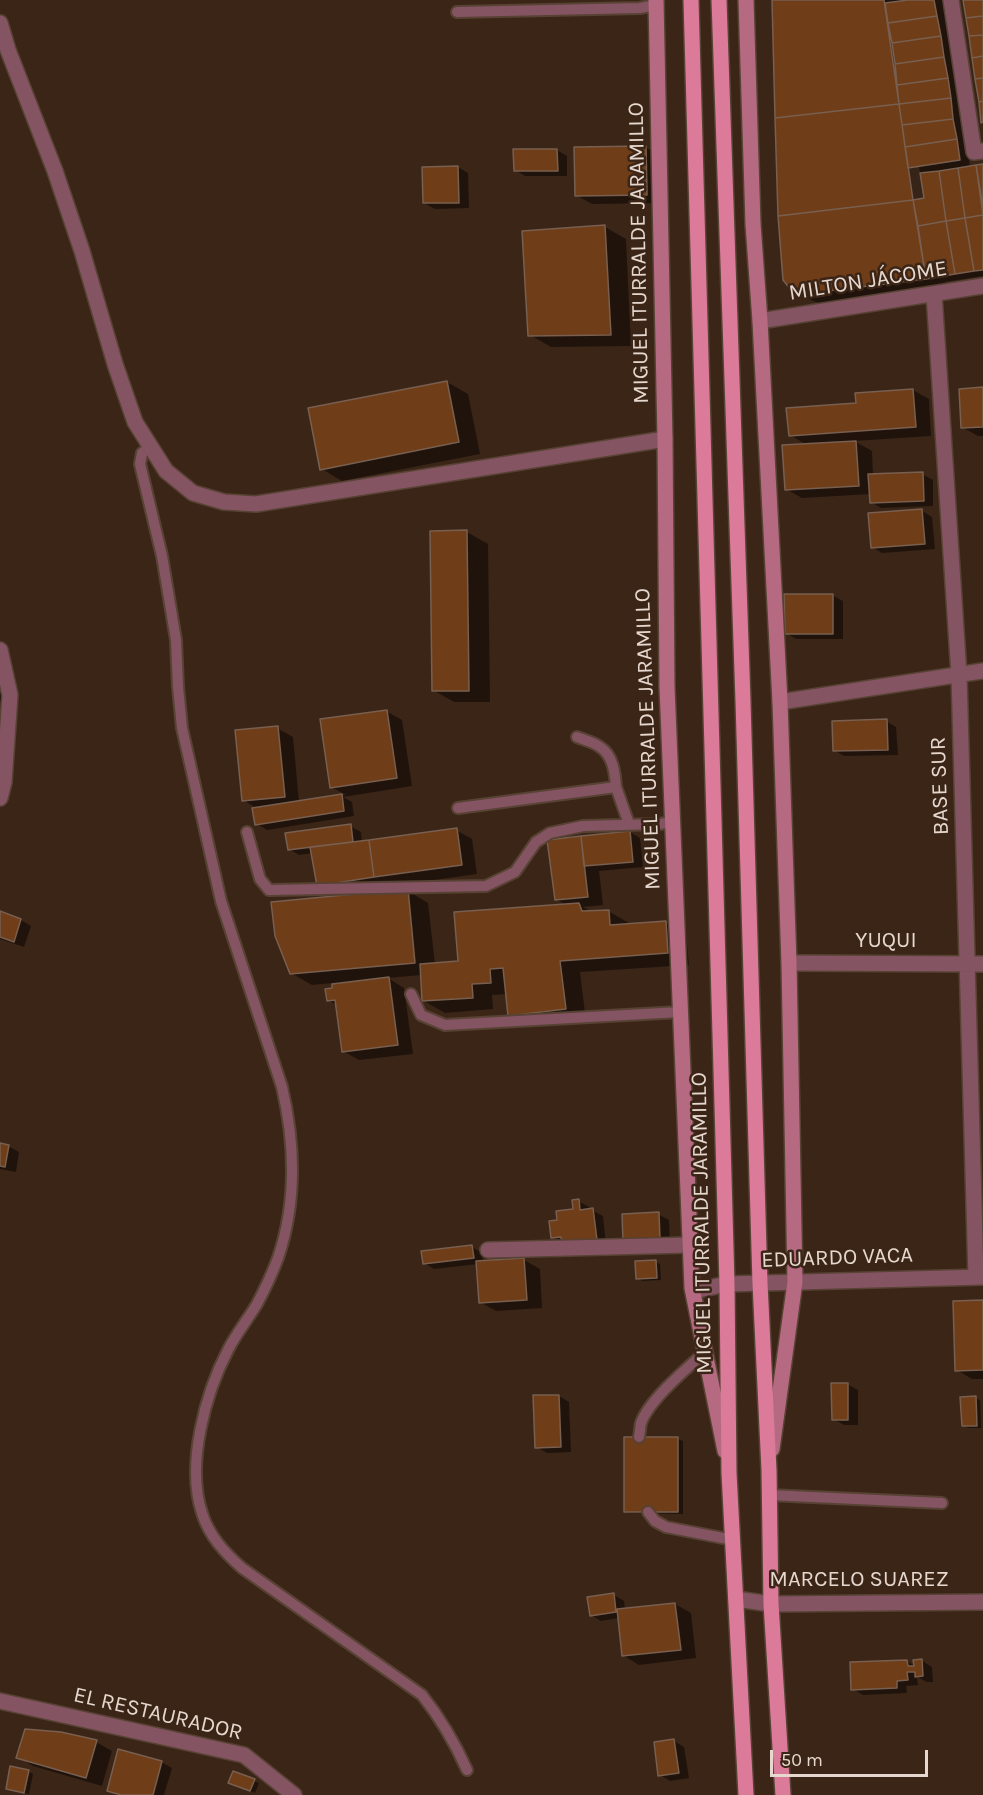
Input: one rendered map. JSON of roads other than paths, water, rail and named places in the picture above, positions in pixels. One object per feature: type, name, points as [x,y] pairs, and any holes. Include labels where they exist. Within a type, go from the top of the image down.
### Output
[{"type":"main road","name":"MIGUEL ITURRALDE JARAMILLO","points":[[691,0],[727,1284],[729,1473],[746,1795]]},
{"type":"main road","points":[[719,0],[760,1283],[769,1470],[771,1604],[783,1795]]},
{"type":"main road","points":[[746,0],[753,224],[780,702],[789,963],[795,1282],[769,1470]]},
{"type":"main road","name":"MIGUEL ITURRALDE JARAMILLO","points":[[656,3],[665,439],[667,687],[690,1245],[693,1291],[729,1473]]},
{"type":"street","points":[[951,0],[974,152],[983,151]]},
{"type":"street","points":[[0,23],[82,251],[115,364],[135,422],[166,471],[193,493],[224,502],[256,504],[665,439]]},
{"type":"street","name":"MILTON JÁCOME","points":[[760,321],[983,286]]},
{"type":"street","name":"BASE SUR","points":[[934,294],[975,964],[979,1277]]},
{"type":"street","points":[[0,650],[10,695],[4,782],[0,798]]},
{"type":"street","points":[[780,702],[983,671]]},
{"type":"street","name":"YUQUI","points":[[789,963],[975,964]]},
{"type":"street","points":[[488,1250],[690,1245]]},
{"type":"street","name":"EDUARDO VACA","points":[[693,1291],[727,1284],[979,1277]]},
{"type":"street","name":"MARCELO SUAREZ","points":[[736,1599],[771,1604],[983,1602]]},
{"type":"street","name":"EL RESTAURADOR","points":[[0,1701],[244,1755],[294,1795]]},
{"type":"lane","points":[[457,12],[640,8],[656,3]]},
{"type":"lane","points":[[150,447],[142,453],[140,464],[162,556],[176,640],[178,697],[182,728],[221,901],[282,1087],[292,1160],[289,1209],[278,1257],[256,1305],[227,1350],[207,1401],[197,1456],[198,1499],[212,1535],[228,1556],[422,1695],[443,1722],[467,1770]]},
{"type":"lane","points":[[577,737],[602,747],[611,759],[616,787],[629,824]]},
{"type":"lane","points":[[458,808],[616,787]]},
{"type":"lane","points":[[247,832],[260,879],[269,890],[486,886],[514,872],[536,842],[550,833],[583,826],[672,822]]},
{"type":"lane","points":[[411,994],[421,1015],[445,1025],[680,1012]]},
{"type":"lane","points":[[639,1437],[641,1422],[651,1407],[705,1352]]},
{"type":"lane","points":[[769,1495],[942,1503]]},
{"type":"lane","points":[[648,1512],[655,1521],[666,1527],[733,1540]]}]
